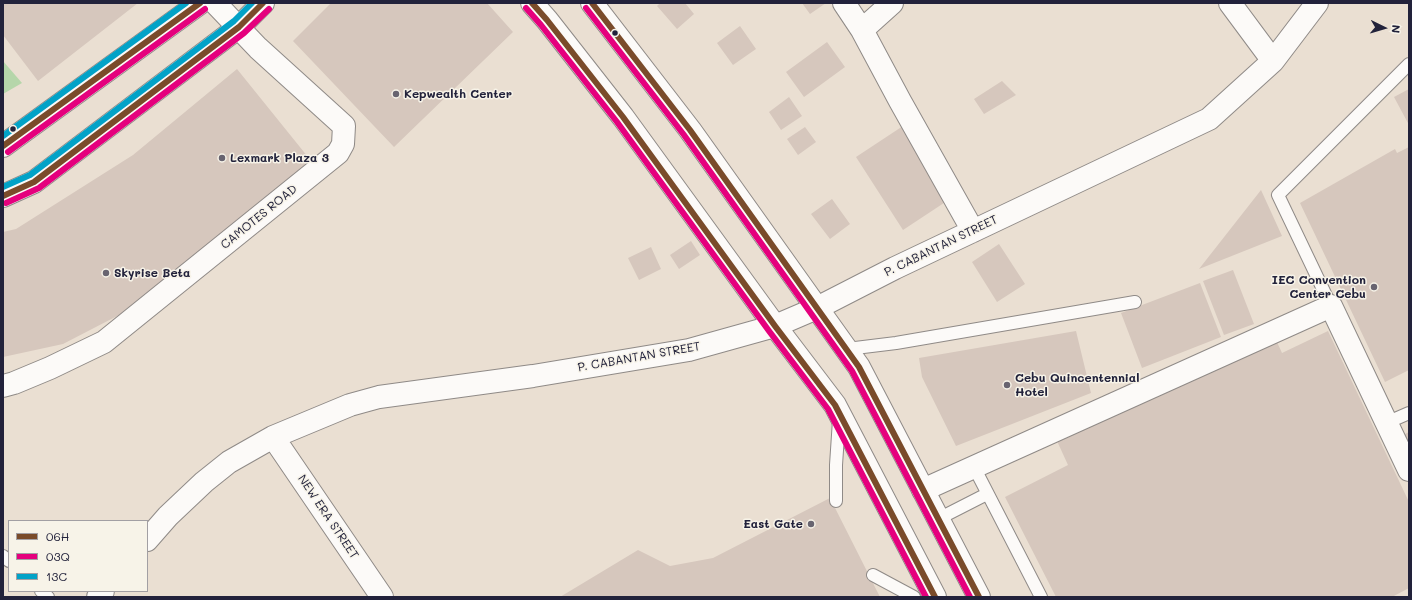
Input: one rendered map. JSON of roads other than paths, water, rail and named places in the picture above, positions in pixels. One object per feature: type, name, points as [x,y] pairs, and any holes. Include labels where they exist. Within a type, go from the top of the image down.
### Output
[{"type":"street","points":[[3,146],[200,3]]},
{"type":"street","name":"CAMOTES ROAD","points":[[3,386],[50,368],[104,342],[338,153],[343,144],[344,126],[258,48],[239,26],[215,3]]},
{"type":"street","points":[[3,196],[34,182],[239,26],[263,3]]},
{"type":"street","points":[[532,3],[623,117],[775,326],[835,405],[935,597]]},
{"type":"street","points":[[592,3],[690,130],[848,349],[859,367],[978,597]]},
{"type":"street","points":[[844,3],[862,30],[973,231]]},
{"type":"street","points":[[862,30],[892,3]]},
{"type":"street","points":[[1230,3],[1273,61]]},
{"type":"street","name":"P. CABANTAN STREET","points":[[148,539],[168,516],[204,482],[229,462],[273,437],[350,405],[379,397],[534,376],[689,350],[775,326],[817,308],[895,268],[1209,119],[1273,61],[1317,3]]},
{"type":"street","points":[[923,490],[1331,306],[1409,470]]},
{"type":"street","name":"NEW ERA STREET","points":[[273,437],[382,597]]},
{"type":"lane","points":[[1331,306],[1278,195],[1409,64]]},
{"type":"lane","points":[[848,349],[896,343],[1135,302]]},
{"type":"lane","points":[[1386,423],[1409,413]]},
{"type":"lane","points":[[836,501],[836,465],[840,415]]},
{"type":"lane","points":[[974,467],[1040,597]]},
{"type":"lane","points":[[938,519],[987,494]]},
{"type":"lane","points":[[872,575],[914,597]]},
{"type":"place","name":"Kepwealth Center","points":[[396,94]]},
{"type":"place","name":"Lexmark Plaza 3","points":[[222,158]]},
{"type":"place","name":"Skyrise Beta","points":[[106,273]]},
{"type":"place","name":"IEC Convention Center Cebu","points":[[1374,287]]},
{"type":"place","name":"Cebu Quincentennial Hotel","points":[[1007,385]]},
{"type":"place","name":"East Gate","points":[[811,524]]}]
